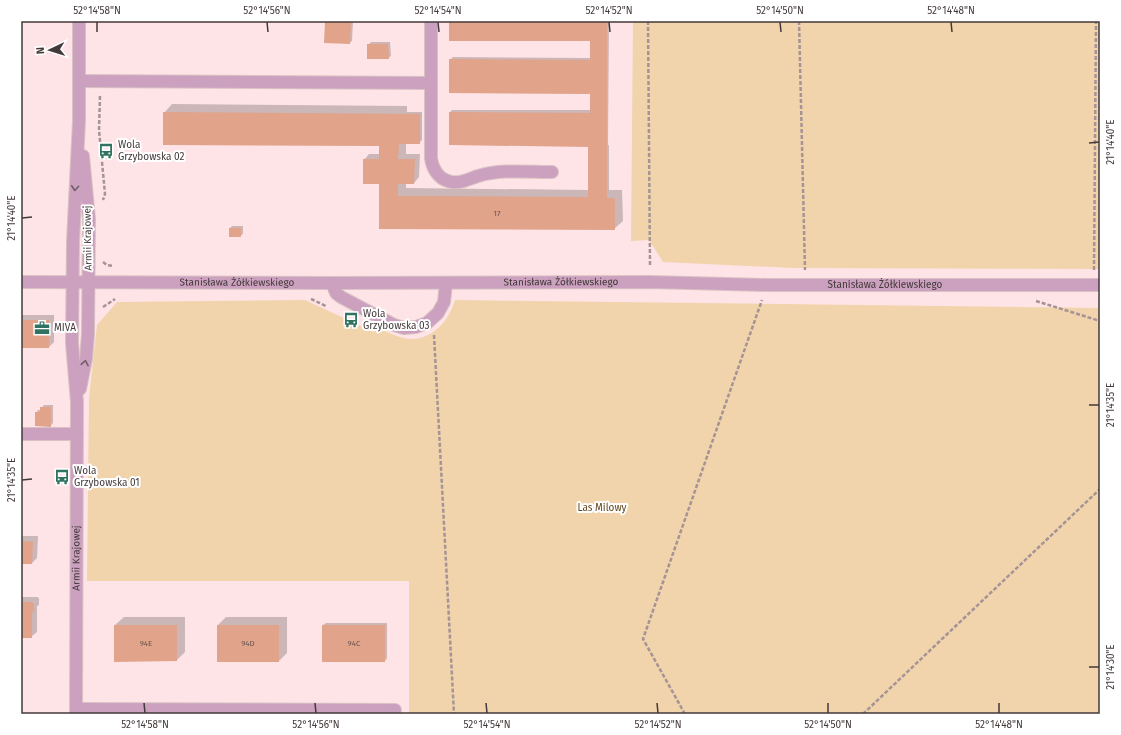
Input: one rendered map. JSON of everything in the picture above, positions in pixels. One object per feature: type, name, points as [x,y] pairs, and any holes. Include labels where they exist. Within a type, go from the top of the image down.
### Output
[{"type":"street","name":"Armii Krajowej","points":[[76,712],[77,402],[72,343],[73,220],[79,121],[79,21]]},
{"type":"street","points":[[431,21],[432,163],[436,173],[449,182],[459,182],[476,176],[492,173],[552,172]]},
{"type":"street","points":[[79,81],[431,83]]},
{"type":"street","name":"Armii Krajowej","points":[[77,402],[87,347],[89,219],[79,121]]},
{"type":"street","name":"Stanisława Żółkiewskiego","points":[[21,282],[332,284],[446,282],[650,282],[767,285],[1097,285]]},
{"type":"street","points":[[332,284],[338,295],[398,327],[416,328],[428,323],[438,313],[444,302],[446,282]]},
{"type":"street","points":[[21,434],[77,434]]},
{"type":"street","points":[[76,712],[395,710]]},
{"type":"path","points":[[648,21],[650,282]]},
{"type":"path","points":[[799,21],[806,284]]},
{"type":"path","points":[[1096,21],[1097,285]]},
{"type":"path","points":[[684,714],[643,638],[767,285]]},
{"type":"path","points":[[98,311],[113,299],[120,298]]},
{"type":"path","points":[[311,298],[330,308]]},
{"type":"path","points":[[1032,300],[1100,321]]},
{"type":"path","points":[[433,318],[454,714]]},
{"type":"path","points":[[863,714],[1100,489]]},
{"type":"green space","points":[[633,21],[1100,21],[1100,269],[794,268],[663,262],[649,240],[631,241]]},
{"type":"green space","name":"Las Milowy","points":[[305,300],[374,332],[378,328],[398,337],[407,339],[427,336],[433,332],[445,321],[455,300],[1100,308],[1100,714],[409,714],[409,581],[87,581],[89,398],[97,325],[117,302]]},
{"type":"building","points":[[325,21],[351,21],[350,44],[324,43]]},
{"type":"building","points":[[449,21],[607,21],[607,198],[615,198],[615,230],[379,229],[379,184],[363,184],[363,159],[379,159],[379,146],[163,145],[163,112],[420,114],[420,144],[399,144],[398,159],[415,159],[414,184],[398,184],[398,196],[588,197],[588,147],[449,145],[449,112],[590,113],[590,94],[449,93],[449,59],[590,60],[590,41],[449,41]]},
{"type":"building","points":[[367,44],[388,44],[389,59],[367,59]]},
{"type":"building","points":[[229,228],[241,228],[241,237],[229,237]]},
{"type":"building","points":[[21,320],[49,320],[49,348],[21,348]]},
{"type":"building","points":[[40,407],[51,407],[51,427],[35,426],[35,412],[40,412]]},
{"type":"building","points":[[21,541],[33,542],[32,564],[21,564]]},
{"type":"building","points":[[21,602],[32,602],[34,604],[34,611],[32,613],[32,638],[21,638]]},
{"type":"building","points":[[114,625],[177,625],[177,661],[114,662]]},
{"type":"building","points":[[217,625],[279,625],[279,662],[217,662]]},
{"type":"building","points":[[322,625],[385,625],[385,662],[322,662]]},
{"type":"place","name":"Wola Grzybowska 02","points":[[106,151]]},
{"type":"place","name":"Wola Grzybowska 03","points":[[351,320]]},
{"type":"place","name":"MIVA","points":[[42,328]]},
{"type":"place","name":"Wola Grzybowska 01","points":[[62,477]]}]
